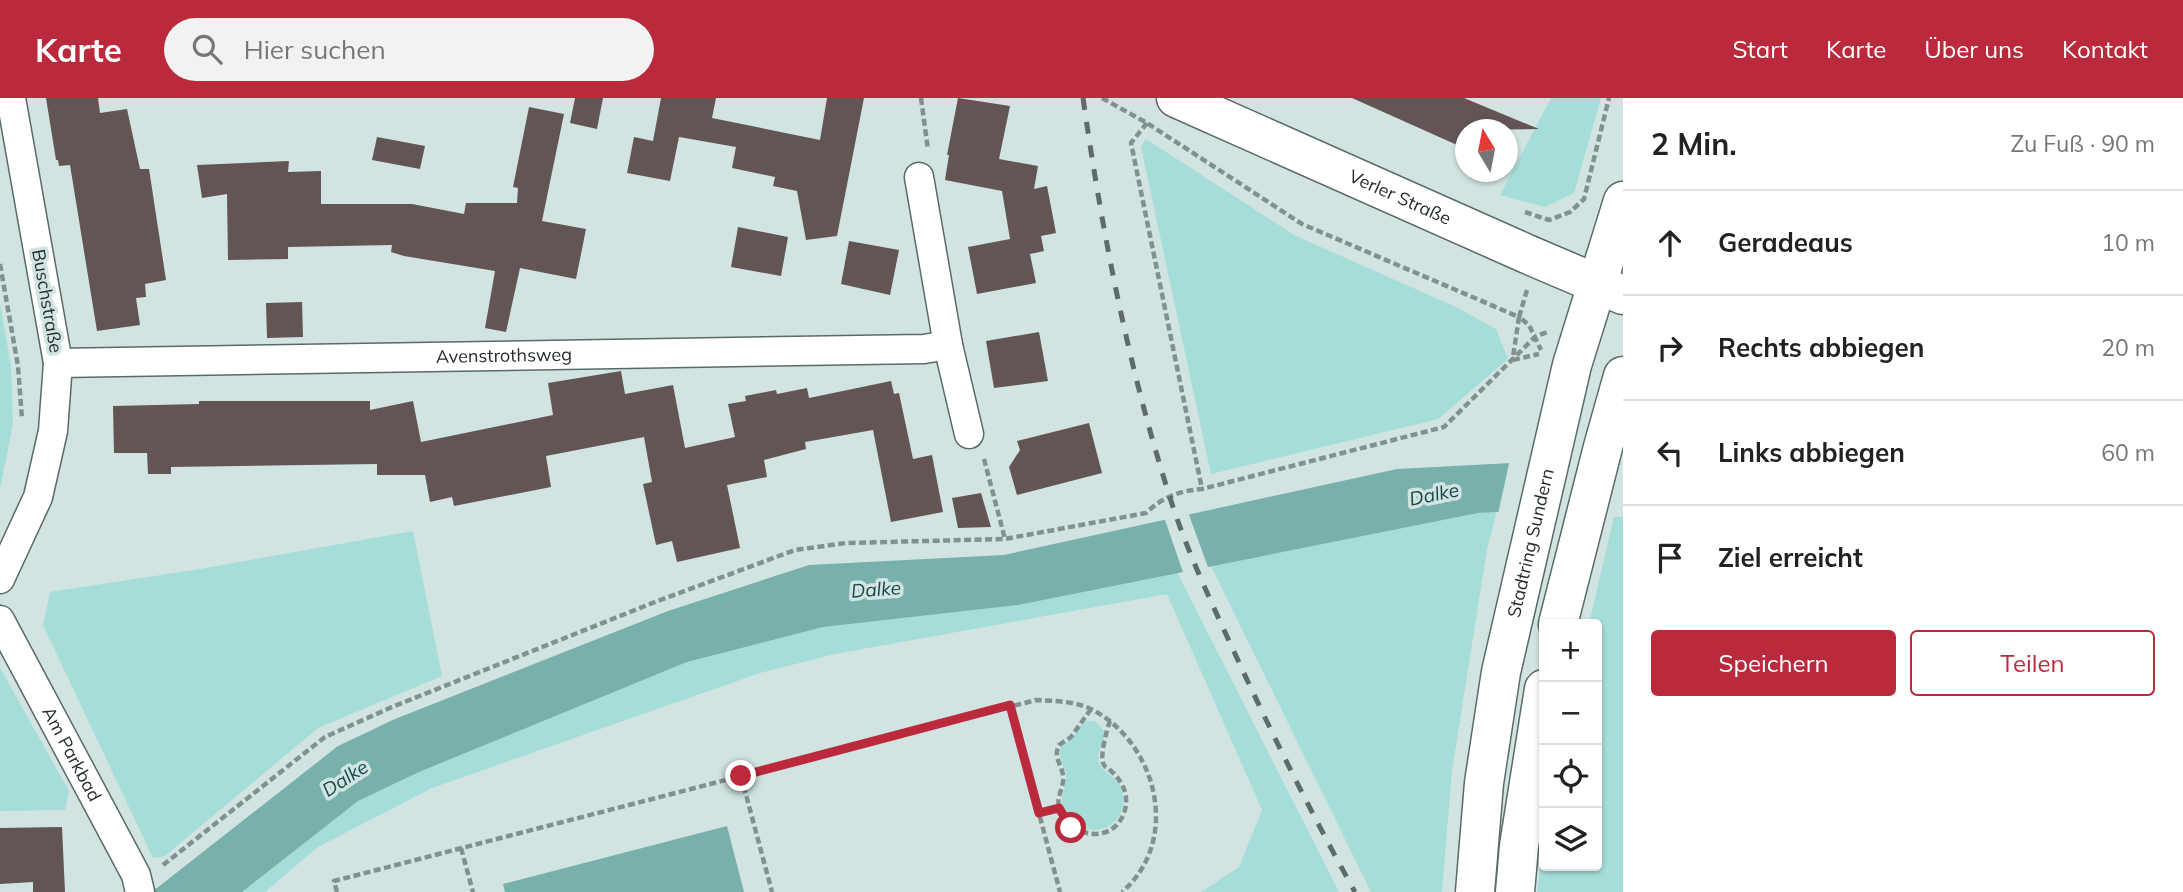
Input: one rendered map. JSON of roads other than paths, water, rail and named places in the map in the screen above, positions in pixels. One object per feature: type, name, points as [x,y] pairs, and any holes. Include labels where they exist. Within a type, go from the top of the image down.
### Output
[{"type":"main road","name":"Verler Straße","points":[[1176,98],[1610,289]]},
{"type":"main road","name":"Stadtring Sundern","points":[[1475,892],[1484,783],[1501,673],[1572,365],[1610,289],[1623,201]]},
{"type":"main road","points":[[1560,619],[1623,376]]},
{"type":"main road","points":[[1515,892],[1519,846],[1539,720]]},
{"type":"street","name":"Buschstraße","points":[[0,579],[38,497],[53,431],[58,363],[10,98]]},
{"type":"street","points":[[919,177],[948,345],[969,434]]},
{"type":"street","name":"Avenstrothsweg","points":[[58,363],[924,349],[948,345]]},
{"type":"street","name":"Am Parkbad","points":[[0,620],[138,884]]},
{"type":"water","name":"Dalke","points":[[1623,457],[1623,505],[1478,513],[1018,605],[823,627],[687,662],[419,772],[358,801],[242,892],[140,892],[157,888],[338,746],[395,719],[668,611],[809,565],[1004,555],[1397,469]]},
{"type":"water","points":[[727,826],[744,892],[505,892],[503,884]]},
{"type":"railway","points":[[1083,98],[1099,203],[1131,358],[1174,510],[1203,584],[1250,686],[1308,805],[1355,892]]}]
